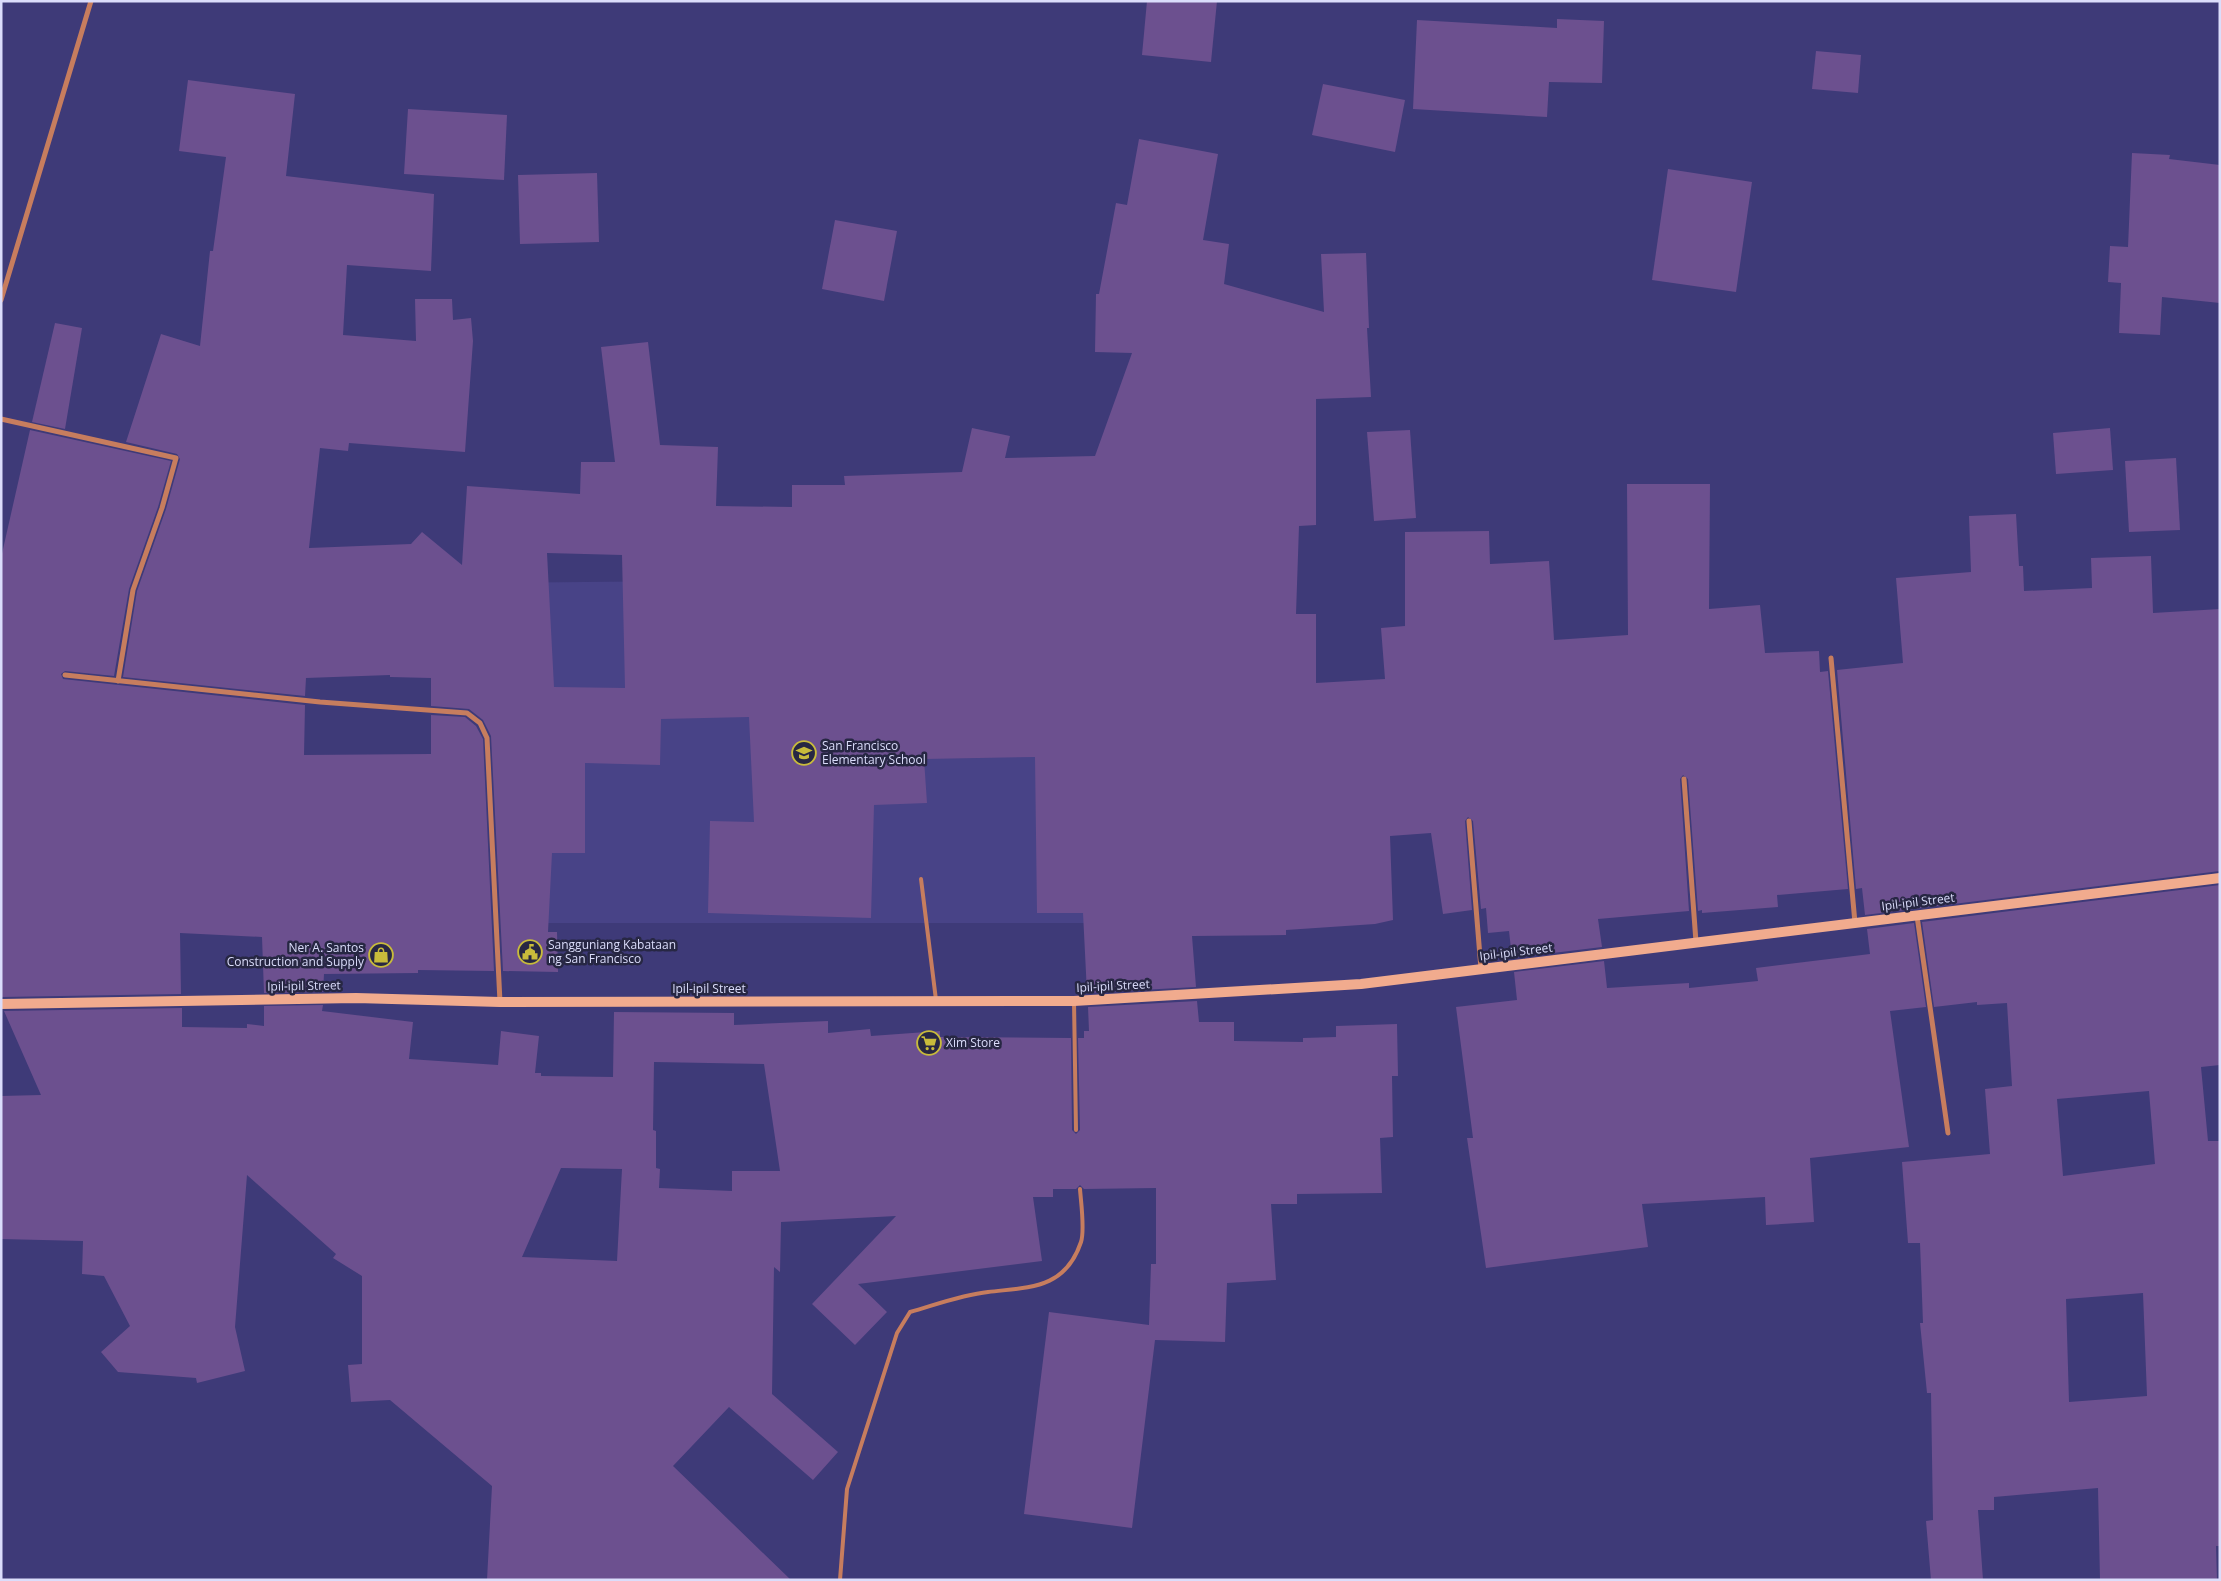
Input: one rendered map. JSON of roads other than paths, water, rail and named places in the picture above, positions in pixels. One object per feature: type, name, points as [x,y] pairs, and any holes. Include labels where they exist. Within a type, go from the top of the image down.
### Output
[{"type":"street","points":[[1,300],[91,1]]},
{"type":"street","points":[[1,419],[176,458],[162,508],[133,590],[118,681]]},
{"type":"street","points":[[1830,658],[1855,923]]},
{"type":"street","points":[[65,675],[320,702],[467,713],[480,723],[487,738],[500,1002]]},
{"type":"street","points":[[1684,779],[1696,943]]},
{"type":"street","points":[[1469,821],[1481,969]]},
{"type":"street","name":"Ipil-ipil Street","points":[[1,1004],[356,998],[500,1002],[1074,1001],[1361,984],[2220,878]]},
{"type":"street","points":[[1917,915],[1948,1133]]},
{"type":"lane","points":[[921,879],[936,1000]]},
{"type":"lane","points":[[1074,1001],[1076,1130]]},
{"type":"lane","points":[[840,1580],[847,1489],[897,1334],[910,1312],[988,1292],[1044,1285],[1070,1265],[1082,1241],[1080,1189]]},
{"type":"place","name":"San Francisco Elementary School","points":[[804,753]]},
{"type":"place","name":"Sangguniang Kabataan ng San Francisco","points":[[530,952]]},
{"type":"place","name":"Ner A. Santos Construction and Supply","points":[[381,955]]},
{"type":"place","name":"Xim Store","points":[[929,1043]]}]
